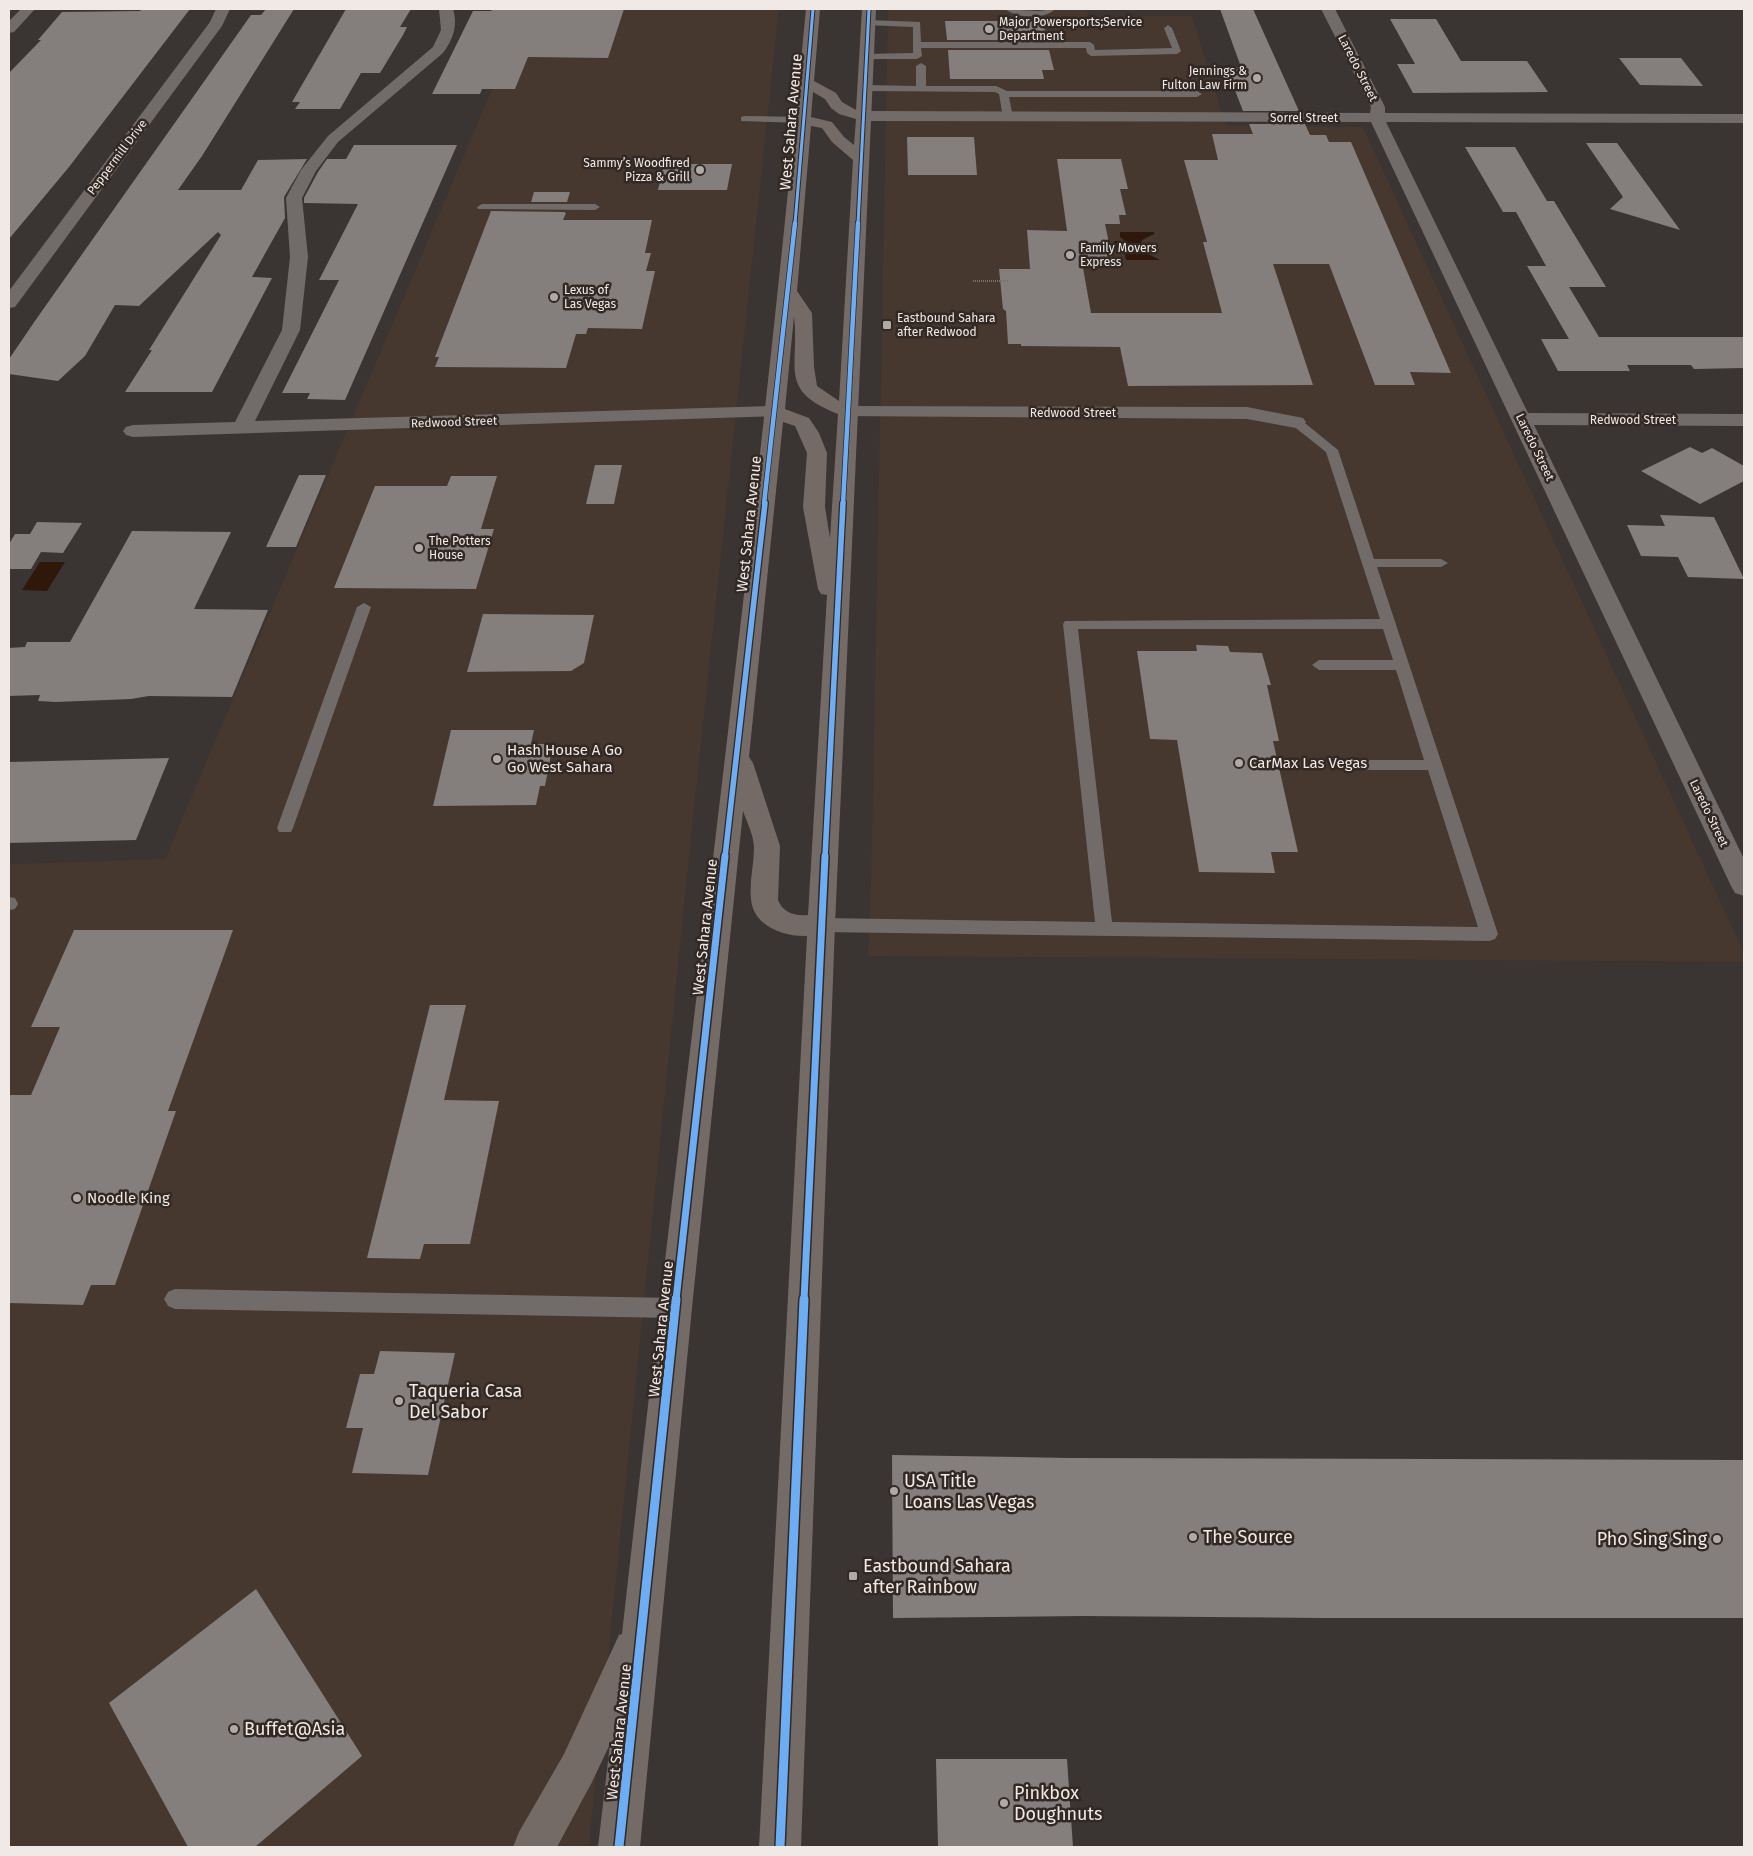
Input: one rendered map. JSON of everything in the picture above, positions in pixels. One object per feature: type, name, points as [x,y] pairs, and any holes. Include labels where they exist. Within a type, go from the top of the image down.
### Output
[{"type":"main road","name":"West Sahara Avenue","points":[[619,1847],[675,1308],[788,292],[813,9]]},
{"type":"main road","points":[[780,1847],[821,925],[868,16]]},
{"type":"main road","points":[[807,84],[831,96],[836,105],[844,111],[863,116]]},
{"type":"main road","points":[[804,120],[827,125],[835,133],[837,139],[861,159]]},
{"type":"main road","points":[[788,292],[802,310],[804,381],[812,393],[823,402],[848,412]]},
{"type":"main road","points":[[774,412],[802,422],[809,433],[817,454],[814,507],[837,628]]},
{"type":"main road","points":[[738,752],[767,846],[764,900],[769,912],[793,926],[821,925]]},
{"type":"main road","points":[[534,1847],[578,1768],[642,1630]]},
{"type":"street","points":[[9,29],[28,9]]},
{"type":"street","name":"Peppermill Drive","points":[[9,303],[217,23],[223,9]]},
{"type":"street","points":[[242,428],[292,330],[299,257],[294,198],[309,170],[333,139],[438,50],[450,22],[446,9]]},
{"type":"street","name":"Laredo Street","points":[[1328,9],[1378,108],[1377,118],[1744,886]]},
{"type":"street","name":"Sorrel Street","points":[[863,116],[1744,118]]},
{"type":"street","name":"Redwood Street","points":[[133,431],[774,412]]},
{"type":"street","name":"Redwood Street","points":[[848,412],[1247,413],[1296,422]]},
{"type":"street","name":"Redwood Street","points":[[1521,419],[1744,420]]},
{"type":"lane","points":[[1009,9],[1020,12],[1045,13],[1051,9]]},
{"type":"lane","points":[[866,56],[917,56],[917,24],[868,16]]},
{"type":"lane","points":[[917,45],[1090,45],[1091,52],[1177,51],[1168,28]]},
{"type":"lane","points":[[921,66],[922,88]]},
{"type":"lane","points":[[865,88],[996,89],[1004,94],[1197,94]]},
{"type":"lane","points":[[1004,94],[1008,117]]},
{"type":"lane","points":[[744,119],[804,120]]},
{"type":"lane","points":[[482,207],[595,206]]},
{"type":"lane","points":[[821,925],[1489,934],[1332,450],[1296,422]]},
{"type":"lane","points":[[1370,563],[1441,563]]},
{"type":"lane","points":[[285,828],[364,607]]},
{"type":"lane","points":[[1104,929],[1070,624],[1390,624]]},
{"type":"lane","points":[[1319,665],[1403,665]]},
{"type":"lane","points":[[1344,765],[1435,765]]},
{"type":"lane","points":[[175,1299],[675,1308]]},
{"type":"path","points":[[973,281],[1008,281]]},
{"type":"shaded area","points":[[526,9],[779,9],[690,848],[589,1847],[9,1847],[9,864],[165,859]]},
{"type":"shaded area","points":[[888,9],[1087,9],[1088,16],[1192,16],[1226,126],[1363,127],[1744,953],[1744,962],[868,956]]},
{"type":"shaded area","points":[[1120,232],[1154,232],[1154,234],[1142,240],[1140,246],[1146,253],[1160,260],[1126,260],[1124,250],[1116,250],[1114,241],[1125,241],[1120,237]]},
{"type":"shaded area","points":[[40,562],[65,562],[47,591],[22,590]]},
{"type":"building","points":[[142,9],[190,9],[69,167],[9,239],[9,73],[41,40],[38,40],[62,12],[140,11]]},
{"type":"building","points":[[266,9],[294,9],[202,156],[178,190],[241,190],[258,160],[307,159],[284,197],[285,218],[252,277],[272,278],[212,392],[125,392],[221,235],[218,232],[139,306],[115,305],[85,356],[58,381],[9,374],[9,359],[37,318],[251,15],[261,15]]},
{"type":"building","points":[[346,9],[411,9],[400,27],[407,27],[380,73],[361,73],[340,109],[295,109],[300,102],[292,102]]},
{"type":"building","points":[[493,9],[624,9],[608,58],[528,57],[515,89],[482,89],[480,94],[432,94],[473,11],[491,11]]},
{"type":"building","points":[[1220,9],[1253,9],[1299,111],[1243,111],[1226,67],[1241,67]]},
{"type":"building","points":[[1390,19],[1436,19],[1461,61],[1527,61],[1548,92],[1413,93],[1397,64],[1415,64]]},
{"type":"building","name":"Major Powersports;Service Department","points":[[945,21],[1043,21],[1047,40],[947,40]]},
{"type":"building","points":[[948,50],[1049,50],[1054,70],[1042,70],[1044,79],[950,79]]},
{"type":"building","points":[[1619,58],[1681,58],[1703,86],[1640,85]]},
{"type":"building","points":[[1249,124],[1305,124],[1310,135],[1326,135],[1329,142],[1351,142],[1451,373],[1410,372],[1415,385],[1375,385],[1329,264],[1273,264],[1313,385],[1128,386],[1120,347],[1021,346],[1021,344],[1008,344],[1006,311],[1003,309],[999,269],[1030,269],[1027,230],[1067,231],[1057,159],[1121,159],[1128,189],[1120,189],[1126,215],[1119,215],[1120,224],[1105,224],[1113,262],[1082,262],[1091,313],[1222,313],[1203,242],[1207,242],[1184,160],[1218,160],[1212,134],[1253,134]]},
{"type":"building","points":[[907,137],[974,137],[977,175],[908,175]]},
{"type":"building","points":[[1586,143],[1617,143],[1680,230],[1610,209],[1623,197]]},
{"type":"building","points":[[354,145],[457,145],[345,400],[307,399],[310,393],[282,393],[339,280],[319,280],[358,204],[304,203],[304,198],[327,159],[346,159]]},
{"type":"building","points":[[1465,147],[1515,147],[1547,201],[1554,201],[1606,287],[1569,287],[1599,337],[1744,337],[1744,368],[1694,369],[1691,365],[1627,365],[1630,371],[1558,371],[1541,339],[1569,339],[1527,266],[1546,266],[1516,212],[1503,212]]},
{"type":"building","name":"Sammy’s Woodfired Pizza & Grill","points":[[664,164],[732,164],[727,190],[658,190]]},
{"type":"building","points":[[534,192],[570,192],[567,202],[531,202]]},
{"type":"building","name":"Lexus of Las Vegas","points":[[491,211],[564,212],[566,213],[563,220],[652,220],[645,253],[651,253],[646,271],[655,271],[642,329],[588,328],[586,334],[576,334],[566,368],[435,367],[439,357],[435,357]]},
{"type":"building","points":[[1690,447],[1702,453],[1712,448],[1744,466],[1744,481],[1700,504],[1641,471]]},
{"type":"building","points":[[595,465],[622,465],[614,504],[586,504]]},
{"type":"building","points":[[299,475],[326,475],[296,547],[266,547]]},
{"type":"building","name":"The Potters House","points":[[451,476],[497,476],[481,529],[494,529],[476,589],[334,588],[375,486],[447,486]]},
{"type":"building","points":[[1660,515],[1714,517],[1744,579],[1688,577],[1678,557],[1641,556],[1627,525],[1665,526]]},
{"type":"building","points":[[37,522],[82,523],[63,553],[41,552],[31,569],[9,569],[9,544],[15,534],[30,534]]},
{"type":"building","points":[[132,531],[231,532],[194,609],[268,610],[232,697],[149,696],[131,699],[56,702],[38,701],[40,695],[9,696],[9,648],[25,647],[27,642],[70,642]]},
{"type":"building","points":[[483,614],[594,615],[584,663],[571,671],[467,672]]},
{"type":"building","name":"CarMax Las Vegas","points":[[1196,645],[1228,646],[1230,652],[1262,653],[1271,685],[1267,685],[1279,741],[1273,741],[1298,852],[1271,852],[1275,873],[1199,872],[1177,740],[1150,739],[1137,651],[1197,651]]},
{"type":"building","name":"Hash House A Go Go West Sahara","points":[[451,730],[534,730],[531,744],[553,744],[545,786],[540,786],[536,805],[433,806]]},
{"type":"building","points":[[169,758],[136,840],[9,843],[9,762]]},
{"type":"building","name":"Noodle King","points":[[74,930],[233,930],[168,1111],[176,1111],[115,1285],[91,1285],[83,1305],[9,1303],[9,1095],[31,1095],[60,1027],[31,1027]]},
{"type":"building","points":[[430,1005],[466,1005],[444,1100],[499,1101],[470,1244],[424,1244],[420,1259],[367,1258]]},
{"type":"building","name":"Taqueria Casa Del Sabor","points":[[380,1351],[455,1353],[428,1475],[352,1473],[363,1428],[346,1428],[360,1374],[374,1374]]},
{"type":"building","points":[[892,1455],[1070,1458],[1744,1460],[1744,1618],[1083,1616],[893,1618]]},
{"type":"building","name":"Buffet@Asia","points":[[256,1589],[362,1756],[255,1847],[188,1847],[109,1703]]},
{"type":"building","name":"Pinkbox Doughnuts","points":[[936,1759],[1067,1759],[1073,1847],[938,1847]]},
{"type":"cycle path","points":[[619,1847],[675,1308],[791,265],[813,9]]},
{"type":"cycle path","points":[[780,1847],[821,925],[869,9]]},
{"type":"place","name":"Major Powersports;Service Department","points":[[989,29]]},
{"type":"place","name":"Jennings & Fulton Law Firm","points":[[1257,78]]},
{"type":"place","name":"Sammy’s Woodfired Pizza & Grill","points":[[700,170]]},
{"type":"place","name":"Family Movers Express","points":[[1070,255]]},
{"type":"place","name":"Lexus of Las Vegas","points":[[554,297]]},
{"type":"place","name":"Eastbound Sahara after Redwood","points":[[887,325]]},
{"type":"place","name":"The Potters House","points":[[419,548]]},
{"type":"place","name":"Hash House A Go Go West Sahara","points":[[497,759]]},
{"type":"place","name":"CarMax Las Vegas","points":[[1239,763]]},
{"type":"place","name":"Noodle King","points":[[77,1198]]},
{"type":"place","name":"Taqueria Casa Del Sabor","points":[[399,1401]]},
{"type":"place","name":"USA Title Loans Las Vegas","points":[[894,1491]]},
{"type":"place","name":"The Source","points":[[1193,1537]]},
{"type":"place","name":"Pho Sing Sing","points":[[1717,1539]]},
{"type":"place","name":"Eastbound Sahara after Rainbow","points":[[853,1576]]},
{"type":"place","name":"Buffet@Asia","points":[[234,1729]]},
{"type":"place","name":"Pinkbox Doughnuts","points":[[1004,1803]]}]
